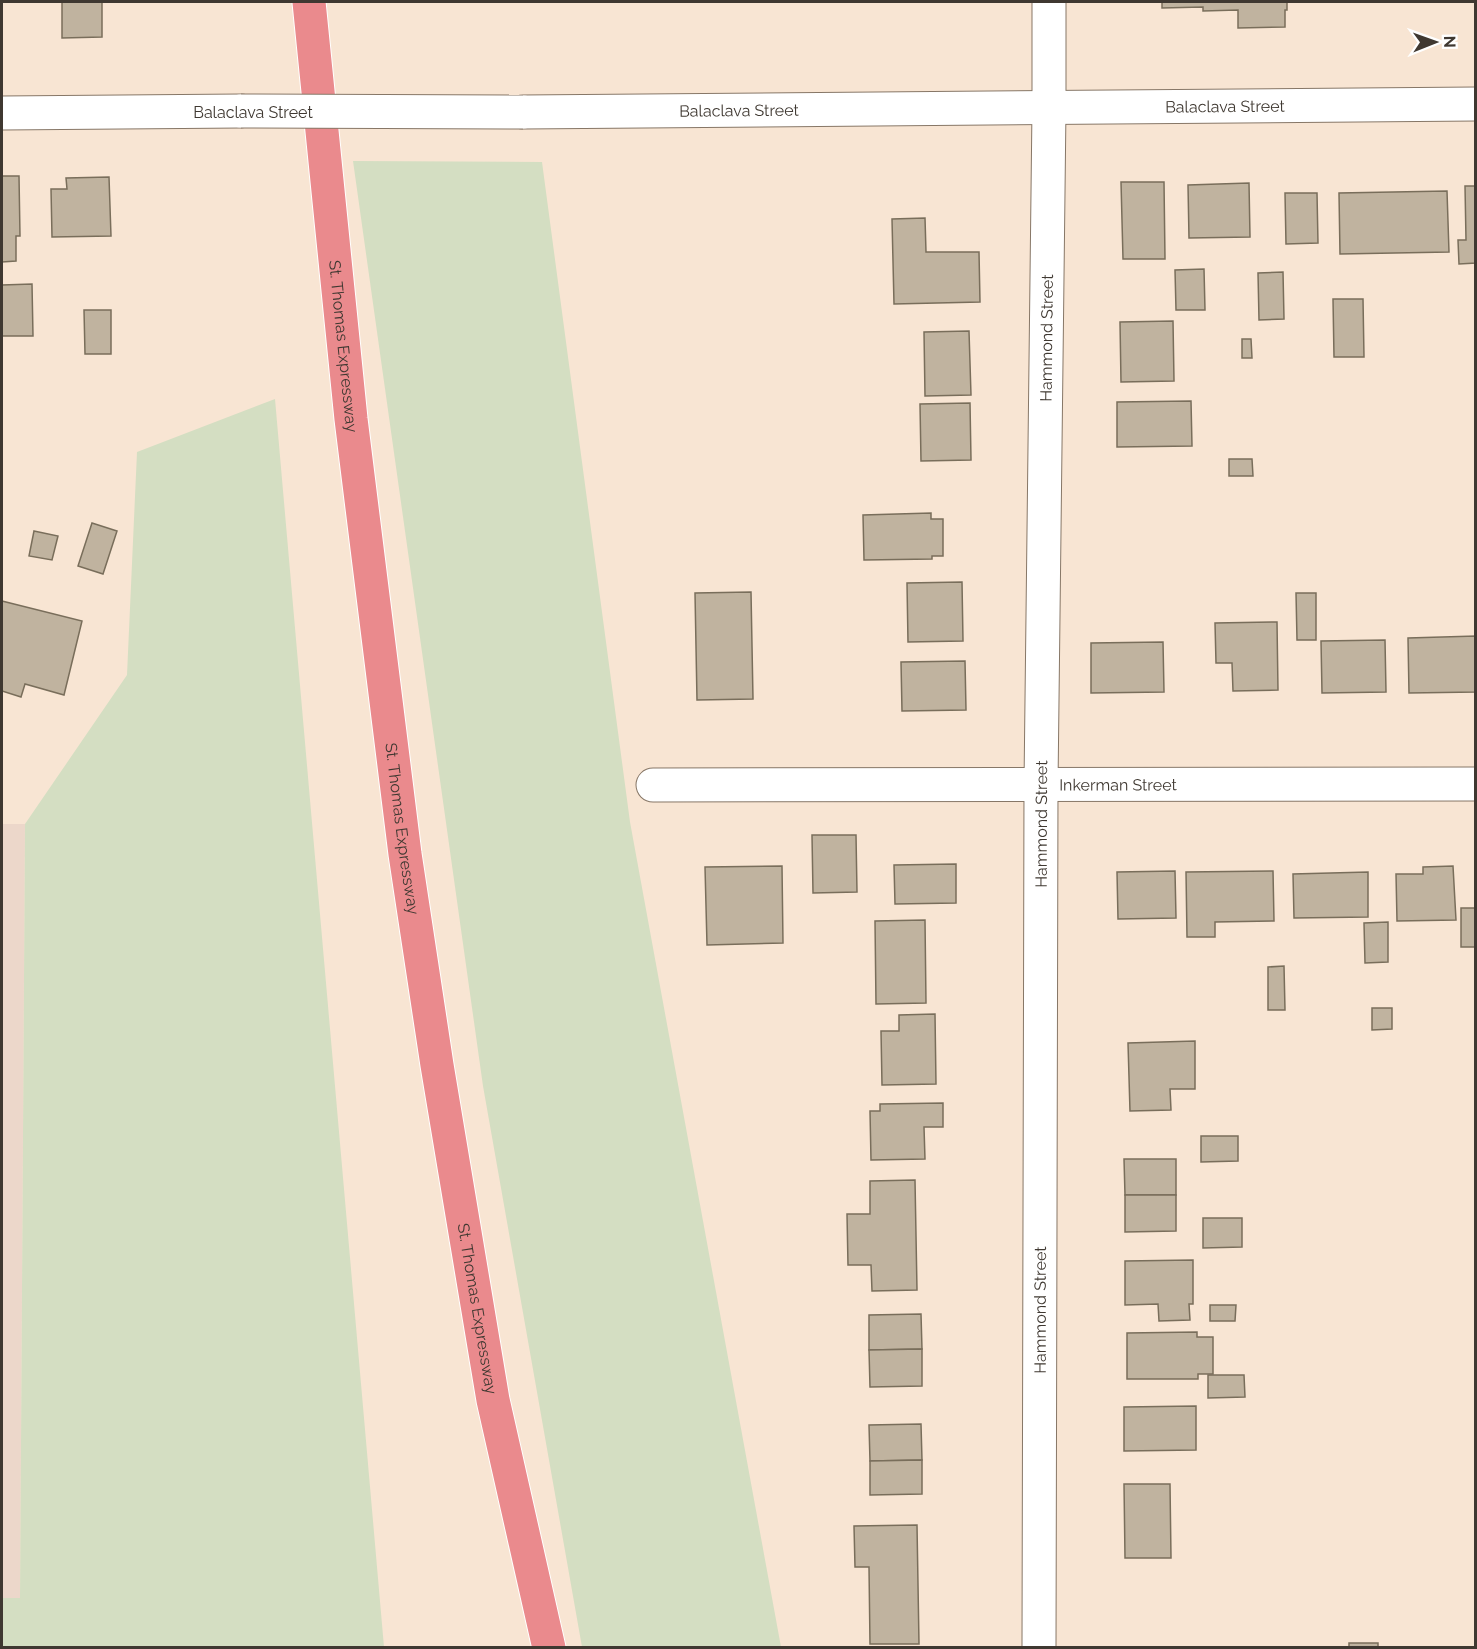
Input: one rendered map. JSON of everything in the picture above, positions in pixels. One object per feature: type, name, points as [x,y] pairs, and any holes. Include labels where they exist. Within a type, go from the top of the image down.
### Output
[{"type":"highway","name":"St. Thomas Expressway","points":[[309,2],[351,419],[404,842],[437,1065],[493,1400],[549,1647]]},
{"type":"highway","points":[[493,1400],[532,1647]]},
{"type":"street","name":"Hammond Street","points":[[1039,1647],[1041,785],[1049,2]]},
{"type":"street","name":"Balaclava Street","points":[[2,113],[523,112],[1476,104]]},
{"type":"street","name":"Inkerman Street","points":[[653,785],[1476,784]]},
{"type":"shaded area","points":[[2,824],[25,824],[20,1598],[2,1598]]},
{"type":"green space","points":[[353,161],[542,162],[630,822],[781,1647],[582,1647],[483,1086]]},
{"type":"green space","points":[[275,399],[384,1647],[2,1647],[2,1598],[20,1598],[25,824],[127,675],[137,452]]},
{"type":"building","points":[[62,2],[102,2],[102,37],[62,38]]},
{"type":"building","points":[[1162,2],[1287,2],[1285,27],[1238,28],[1238,10],[1203,11],[1203,7],[1162,8]]},
{"type":"building","points":[[2,176],[19,176],[20,236],[16,236],[16,261],[2,262]]},
{"type":"building","points":[[109,177],[111,236],[52,237],[51,189],[67,189],[66,178]]},
{"type":"building","points":[[1121,182],[1164,182],[1165,259],[1123,259]]},
{"type":"building","points":[[1249,183],[1250,237],[1189,238],[1188,185]]},
{"type":"building","points":[[1465,186],[1476,186],[1476,263],[1459,264],[1458,240],[1466,240]]},
{"type":"building","points":[[1447,191],[1449,252],[1340,254],[1339,193]]},
{"type":"building","points":[[1285,193],[1317,193],[1318,243],[1286,244]]},
{"type":"building","points":[[925,218],[926,252],[979,252],[980,302],[894,304],[892,219]]},
{"type":"building","points":[[1204,269],[1205,310],[1176,310],[1175,270]]},
{"type":"building","points":[[1283,272],[1284,319],[1259,320],[1258,273]]},
{"type":"building","points":[[32,284],[33,336],[2,336],[2,285]]},
{"type":"building","points":[[1333,299],[1363,299],[1364,357],[1334,357]]},
{"type":"building","points":[[84,310],[111,310],[111,354],[85,354]]},
{"type":"building","points":[[1173,321],[1174,381],[1121,382],[1120,322]]},
{"type":"building","points":[[969,331],[971,395],[925,396],[924,332]]},
{"type":"building","points":[[1242,339],[1251,339],[1252,358],[1242,358]]},
{"type":"building","points":[[1191,401],[1192,446],[1117,447],[1117,402]]},
{"type":"building","points":[[970,403],[971,460],[921,461],[920,404]]},
{"type":"building","points":[[1229,459],[1252,459],[1253,476],[1229,476]]},
{"type":"building","points":[[931,513],[931,519],[943,519],[943,556],[932,556],[932,559],[864,560],[863,515]]},
{"type":"building","points":[[92,523],[117,531],[103,574],[78,566]]},
{"type":"building","points":[[34,531],[58,536],[52,560],[29,556]]},
{"type":"building","points":[[962,582],[963,641],[908,642],[907,583]]},
{"type":"building","points":[[751,592],[753,699],[697,700],[695,593]]},
{"type":"building","points":[[1296,593],[1316,593],[1316,640],[1297,640]]},
{"type":"building","points":[[2,601],[82,621],[64,695],[25,684],[21,697],[2,691]]},
{"type":"building","points":[[1277,622],[1278,690],[1233,691],[1232,663],[1216,663],[1215,623]]},
{"type":"building","points":[[1476,636],[1476,692],[1409,693],[1408,638]]},
{"type":"building","points":[[1385,640],[1386,692],[1322,693],[1321,641]]},
{"type":"building","points":[[1163,642],[1164,692],[1091,693],[1091,643]]},
{"type":"building","points":[[965,661],[966,710],[902,711],[901,662]]},
{"type":"building","points":[[812,835],[856,835],[857,892],[813,893]]},
{"type":"building","points":[[956,864],[956,903],[895,904],[894,865]]},
{"type":"building","points":[[782,866],[783,943],[707,945],[705,867]]},
{"type":"building","points":[[1453,866],[1456,920],[1397,921],[1396,874],[1423,874],[1423,867]]},
{"type":"building","points":[[1175,871],[1176,918],[1118,919],[1117,872]]},
{"type":"building","points":[[1273,871],[1274,921],[1215,922],[1215,937],[1187,937],[1186,872]]},
{"type":"building","points":[[1368,872],[1368,917],[1294,918],[1293,874]]},
{"type":"building","points":[[1461,908],[1476,908],[1476,947],[1461,947]]},
{"type":"building","points":[[925,920],[926,1003],[876,1004],[875,921]]},
{"type":"building","points":[[1388,922],[1388,962],[1365,963],[1364,923]]},
{"type":"building","points":[[1284,966],[1285,1010],[1268,1010],[1268,967]]},
{"type":"building","points":[[1372,1008],[1392,1008],[1392,1029],[1372,1030]]},
{"type":"building","points":[[935,1014],[936,1084],[882,1085],[881,1031],[899,1031],[899,1015]]},
{"type":"building","points":[[1195,1041],[1195,1089],[1170,1089],[1171,1110],[1130,1111],[1128,1043]]},
{"type":"building","points":[[943,1103],[943,1127],[924,1127],[925,1159],[871,1160],[870,1111],[880,1111],[880,1104]]},
{"type":"building","points":[[1201,1136],[1238,1136],[1238,1161],[1201,1162]]},
{"type":"building","points":[[1124,1159],[1176,1159],[1176,1195],[1125,1195]]},
{"type":"building","points":[[915,1180],[917,1290],[872,1291],[871,1265],[848,1265],[847,1214],[870,1214],[870,1181]]},
{"type":"building","points":[[1125,1195],[1176,1195],[1176,1231],[1125,1232]]},
{"type":"building","points":[[1203,1218],[1242,1218],[1242,1247],[1203,1248]]},
{"type":"building","points":[[1193,1260],[1193,1304],[1189,1304],[1190,1320],[1159,1321],[1158,1304],[1125,1305],[1125,1261]]},
{"type":"building","points":[[1210,1305],[1236,1305],[1235,1321],[1210,1321]]},
{"type":"building","points":[[921,1314],[922,1349],[869,1350],[869,1315]]},
{"type":"building","points":[[1197,1332],[1197,1337],[1213,1337],[1213,1374],[1198,1374],[1198,1379],[1127,1379],[1127,1333]]},
{"type":"building","points":[[922,1349],[922,1386],[870,1387],[869,1350]]},
{"type":"building","points":[[1208,1375],[1244,1375],[1245,1397],[1208,1398]]},
{"type":"building","points":[[1196,1406],[1196,1450],[1124,1451],[1124,1407]]},
{"type":"building","points":[[921,1424],[922,1460],[870,1461],[869,1425]]},
{"type":"building","points":[[922,1460],[922,1494],[870,1495],[870,1461]]},
{"type":"building","points":[[1124,1484],[1170,1484],[1171,1558],[1125,1558]]},
{"type":"building","points":[[917,1525],[919,1644],[870,1644],[869,1567],[855,1567],[854,1526]]},
{"type":"building","points":[[1349,1643],[1378,1643],[1378,1648],[1349,1648]]}]
